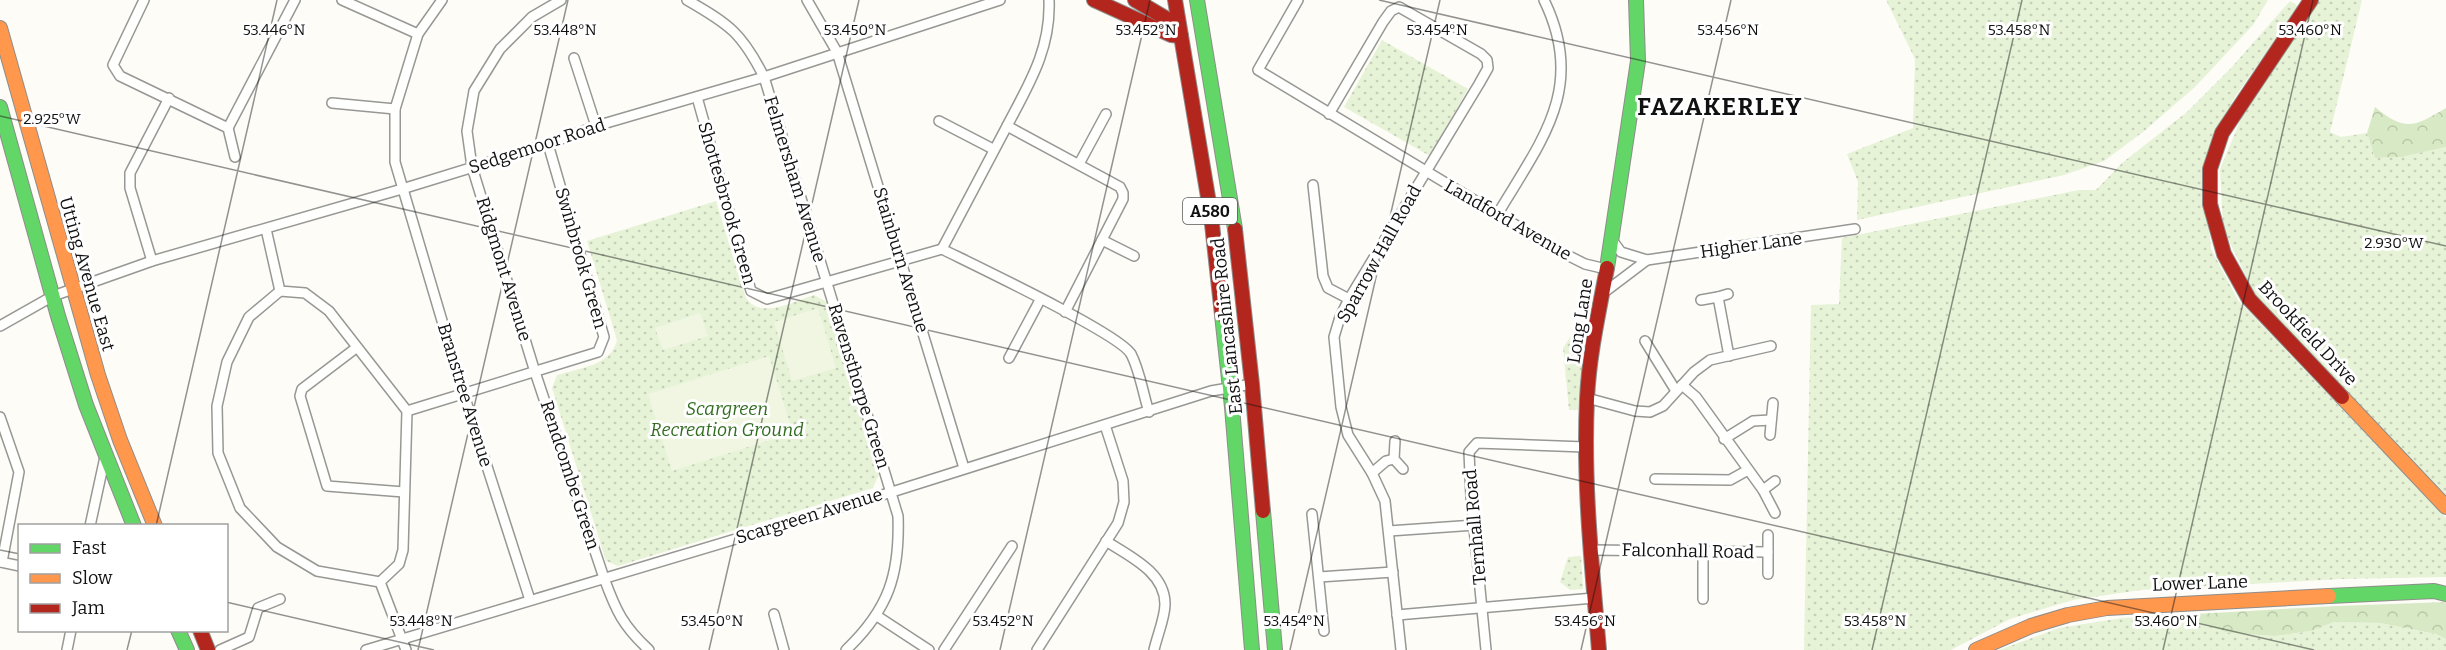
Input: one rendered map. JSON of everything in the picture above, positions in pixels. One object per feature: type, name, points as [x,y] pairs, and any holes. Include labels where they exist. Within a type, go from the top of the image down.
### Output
[{"type":"main road","points":[[1094,0],[1171,34],[1183,31],[1197,5]]},
{"type":"main road","points":[[1135,0],[1204,45]]},
{"type":"main road","name":"East Lancashire Road","points":[[1174,0],[1183,31],[1210,215],[1230,387],[1252,650]]},
{"type":"main road","name":"Long Lane","points":[[1599,650],[1590,550],[1585,447],[1587,398],[1638,61],[1636,0]]},
{"type":"main road","name":"Brookfield Drive","points":[[2311,0],[2223,129],[2210,169],[2210,207],[2219,241],[2234,274],[2249,299],[2446,507]]},
{"type":"main road","name":"East Lancashire Road","points":[[1197,5],[1233,215],[1252,384],[1275,650]]},
{"type":"main road","name":"Utting Avenue East","points":[[0,28],[72,289],[116,429],[154,524]]},
{"type":"main road","points":[[0,107],[86,405],[105,458],[134,524]]},
{"type":"main road","name":"Lower Lane","points":[[1976,650],[1996,639],[2048,619],[2106,607],[2157,602],[2442,590]]},
{"type":"main road","points":[[179,632],[187,650]]},
{"type":"main road","points":[[201,632],[208,650]]},
{"type":"street","points":[[144,0],[113,64],[120,76],[228,128]]},
{"type":"street","points":[[235,157],[228,128],[295,0]]},
{"type":"street","points":[[342,0],[418,34]]},
{"type":"street","name":"Branstree Avenue","points":[[442,0],[418,34],[395,109],[395,162],[464,395],[530,600]]},
{"type":"street","name":"Ridgmont Avenue","points":[[536,372],[472,167],[467,131],[474,91],[500,49],[532,17],[561,0]]},
{"type":"street","name":"Felmersham Avenue","points":[[687,0],[727,23],[750,50],[764,77],[826,281]]},
{"type":"street","name":"Stainburn Avenue","points":[[807,0],[837,52],[964,468]]},
{"type":"street","name":"Sedgemoor Road","points":[[0,326],[53,296],[152,261],[402,189],[548,144],[596,126],[764,77],[1000,0]]},
{"type":"street","points":[[1049,0],[1050,18],[1047,39],[1036,70],[942,249],[1122,344],[1131,354],[1149,412]]},
{"type":"street","name":"Landford Avenue","points":[[1298,0],[1258,70],[1559,251],[1585,264],[1606,269]]},
{"type":"street","points":[[1497,215],[1543,139],[1556,110],[1561,81],[1562,52],[1554,22],[1544,0]]},
{"type":"street","name":"Sparrow Hall Road","points":[[1329,114],[1383,22],[1391,11],[1399,8],[1481,54],[1487,60],[1488,68],[1349,299],[1334,337],[1341,407],[1348,435],[1372,473],[1385,501],[1401,650]]},
{"type":"street","points":[[574,58],[596,126]]},
{"type":"street","name":"Shottesbrook Green","points":[[697,97],[751,291],[767,299],[942,249]]},
{"type":"street","points":[[152,261],[130,188],[130,173],[169,98]]},
{"type":"street","points":[[332,103],[395,109]]},
{"type":"street","points":[[1079,164],[1106,114]]},
{"type":"street","points":[[939,121],[993,149]]},
{"type":"street","points":[[1007,126],[1120,187],[1123,193],[1123,199],[1065,312]]},
{"type":"street","name":"Swinbrook Green","points":[[407,411],[598,352],[604,337],[548,144]]},
{"type":"street","points":[[1314,185],[1323,276],[1328,288],[1349,299]]},
{"type":"street","points":[[266,229],[280,291]]},
{"type":"street","name":"Higher Lane","points":[[1612,240],[1621,252],[1647,260],[1855,229]]},
{"type":"street","points":[[1101,240],[1134,256]]},
{"type":"street","name":"Higher Lane","points":[[1602,294],[1647,260]]},
{"type":"street","name":"Ravensthorpe Green","points":[[826,281],[898,516],[899,541],[896,569],[877,616],[846,650]]},
{"type":"street","points":[[280,291],[305,293],[329,311],[407,411],[403,550],[399,564],[380,582],[317,571],[277,547],[240,508],[218,453],[217,406],[227,362],[249,317],[280,291]]},
{"type":"street","points":[[1701,300],[1723,296],[1728,356]]},
{"type":"street","points":[[1009,358],[1040,300]]},
{"type":"street","points":[[1645,341],[1679,388],[1696,397],[1724,439],[1763,490],[1775,513]]},
{"type":"street","points":[[1587,398],[1635,411],[1650,412],[1663,406],[1694,372],[1710,360],[1771,346]]},
{"type":"street","points":[[356,348],[302,389],[300,396],[327,486],[404,492]]},
{"type":"street","name":"Rendcombe Green","points":[[536,372],[616,611],[633,635],[649,650]]},
{"type":"street","name":"Scargreen Avenue","points":[[366,650],[892,492],[1211,391],[1252,384]]},
{"type":"street","points":[[1770,435],[1773,403]]},
{"type":"street","points":[[0,417],[19,472],[1,562],[18,566]]},
{"type":"street","points":[[1724,439],[1753,421],[1771,420]]},
{"type":"street","points":[[1037,650],[1118,523],[1124,502],[1123,481],[1105,425]]},
{"type":"street","points":[[1395,441],[1394,459],[1403,469]]},
{"type":"street","name":"Ternhall Road","points":[[1486,650],[1469,452],[1477,443],[1585,447]]},
{"type":"street","points":[[90,524],[105,458]]},
{"type":"street","points":[[1372,473],[1386,461],[1394,459]]},
{"type":"street","points":[[1655,479],[1730,480],[1748,470]]},
{"type":"street","points":[[1763,490],[1775,481]]},
{"type":"street","points":[[1312,514],[1324,631]]},
{"type":"street","points":[[1389,531],[1475,525]]},
{"type":"street","name":"Falconhall Road","points":[[1590,550],[1768,552],[1768,535]]},
{"type":"street","points":[[1106,541],[1148,569],[1160,584],[1165,604],[1154,650]]},
{"type":"street","points":[[944,650],[1012,546]]},
{"type":"street","points":[[1703,599],[1704,550]]},
{"type":"street","points":[[1768,552],[1768,574]]},
{"type":"street","points":[[1319,577],[1393,572]]},
{"type":"street","points":[[380,582],[406,650]]},
{"type":"street","points":[[1397,615],[1594,598]]},
{"type":"street","points":[[220,650],[249,637],[258,608],[280,599]]},
{"type":"street","points":[[774,614],[784,650]]},
{"type":"street","points":[[877,616],[929,650]]},
{"type":"street","points":[[67,650],[71,632]]},
{"type":"green space","points":[[1886,0],[2268,0],[2253,25],[2195,87],[2143,132],[2104,161],[2064,175],[1857,220],[1858,182],[1847,154],[1913,128],[1915,59]]},
{"type":"green space","points":[[2317,0],[2362,0],[2330,132],[2341,137],[2367,133],[2375,158],[2402,157],[2446,147],[2446,495],[2306,351],[2253,291],[2223,228],[2220,169],[2241,119]]},
{"type":"green space","points":[[2290,1],[2298,6],[2233,100],[2213,144],[2205,188],[2211,249],[2238,300],[2446,518],[2446,577],[2341,579],[2141,590],[2073,600],[2010,619],[1951,650],[1804,650],[1811,305],[1839,304],[1842,238],[2079,190],[2096,190],[2122,163],[2187,112],[2231,68]]},
{"type":"green space","points":[[1382,40],[1468,89],[1430,156],[1344,107]]},
{"type":"green space","points":[[2375,107],[2395,121],[2410,124],[2426,119],[2446,108],[2446,147],[2402,157],[2375,158],[2367,133]]},
{"type":"green space","name":"Scargreen Recreation Ground","points":[[716,201],[746,298],[752,304],[760,308],[778,307],[814,295],[827,302],[879,474],[873,488],[618,566],[606,561],[552,388],[557,375],[601,361],[614,349],[617,340],[587,241]]},
{"type":"green space","points":[[818,308],[836,368],[792,381],[774,322]]},
{"type":"green space","points":[[700,313],[708,336],[663,350],[655,328]]},
{"type":"green space","points":[[1573,333],[1585,336],[1578,410],[1569,410],[1563,348]]},
{"type":"green space","points":[[769,356],[793,433],[672,471],[648,394]]},
{"type":"green space","points":[[1581,556],[1583,589],[1570,590],[1560,582],[1568,557]]},
{"type":"green space","points":[[2446,602],[2446,639],[2436,634],[2380,623],[2334,622],[2311,631],[2275,636],[2228,633],[2177,615],[2337,606]]},
{"type":"green space","points":[[2177,615],[2228,633],[2275,636],[2311,631],[2334,622],[2380,623],[2436,634],[2446,639],[2446,650],[1999,650],[2059,628],[2122,618]]},
{"type":"traffic: fast","points":[[1197,0],[1235,229]]},
{"type":"traffic: fast","points":[[1607,268],[1638,61],[1636,0]]},
{"type":"traffic: fast","points":[[0,107],[58,316],[86,405],[133,524]]},
{"type":"traffic: fast","points":[[1222,315],[1252,650]]},
{"type":"traffic: fast","points":[[1263,511],[1275,650]]},
{"type":"traffic: fast","points":[[2329,596],[2434,591],[2446,594]]},
{"type":"traffic: fast","points":[[179,632],[187,650]]},
{"type":"traffic: slow","points":[[0,28],[98,375],[120,440],[154,524]]},
{"type":"traffic: slow","points":[[2342,397],[2446,507]]},
{"type":"traffic: slow","points":[[1976,650],[2031,626],[2068,615],[2107,608],[2329,596]]},
{"type":"traffic: jam","points":[[1094,0],[1171,35],[1181,36]]},
{"type":"traffic: jam","points":[[1135,0],[1179,26]]},
{"type":"traffic: jam","points":[[1175,0],[1211,215],[1222,315]]},
{"type":"traffic: jam","points":[[2311,0],[2222,133],[2210,169],[2210,204],[2224,254],[2249,299],[2342,397]]},
{"type":"traffic: jam","points":[[1235,229],[1263,511]]},
{"type":"traffic: jam","points":[[1599,650],[1589,524],[1586,430],[1590,366],[1607,268]]},
{"type":"traffic: jam","points":[[201,632],[208,650]]},
{"type":"district","name":"FAZAKERLEY","points":[[1720,107]]}]
